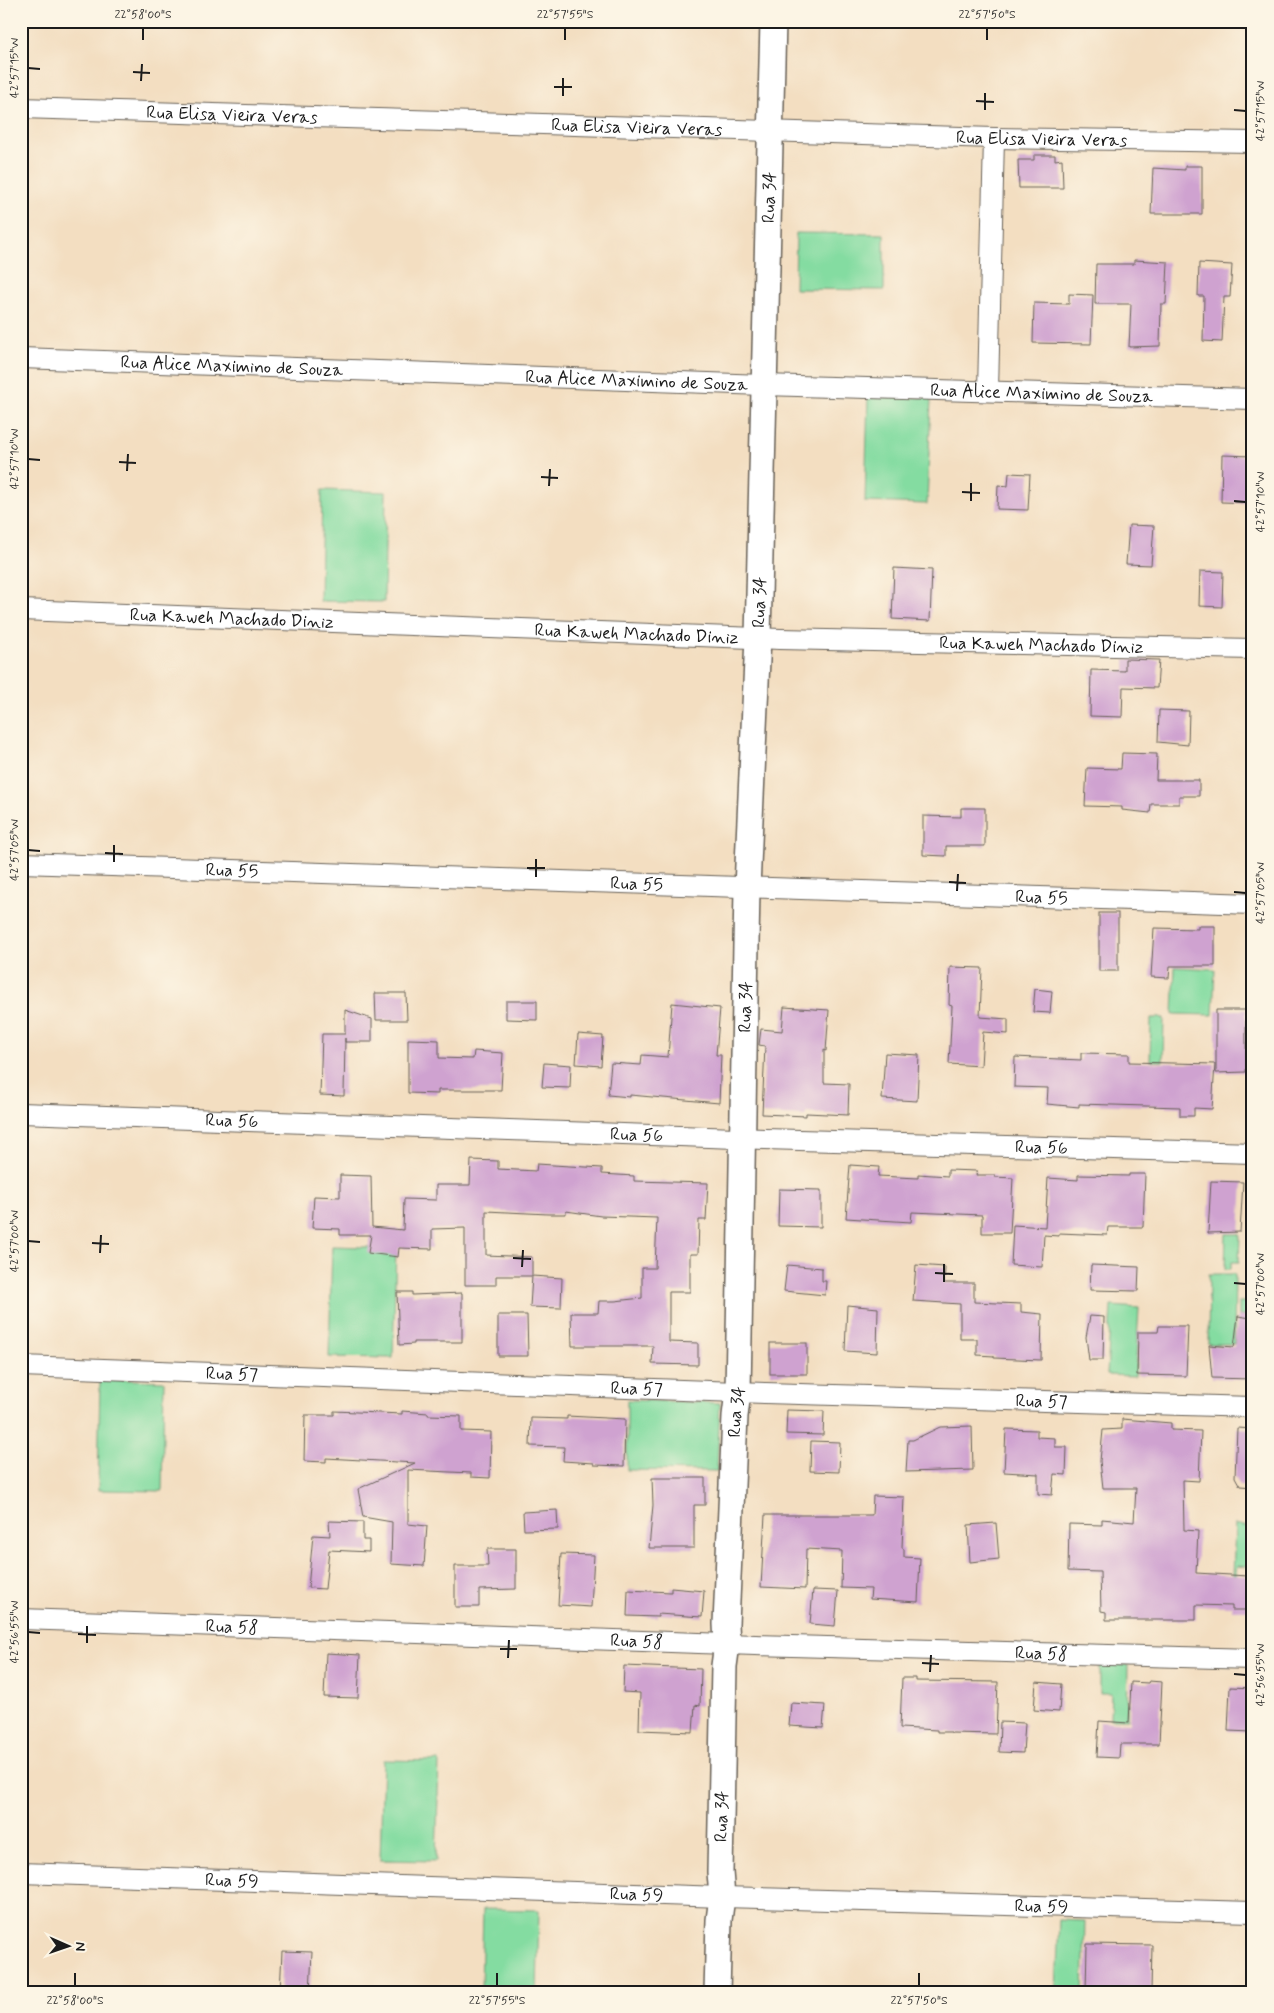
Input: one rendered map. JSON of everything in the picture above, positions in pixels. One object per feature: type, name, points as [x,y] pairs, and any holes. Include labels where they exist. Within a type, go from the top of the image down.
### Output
[{"type":"street","name":"Rua 34","points":[[717,1992],[719,1920],[722,1897],[724,1666],[727,1644],[735,1416],[738,1392],[747,888],[758,637],[773,21]]},
{"type":"street","name":"Rua Elisa Vieira Veras","points":[[21,108],[994,138],[1253,142]]},
{"type":"street","points":[[988,391],[994,138]]},
{"type":"street","name":"Rua Alice Maximino de Souza","points":[[21,358],[763,385],[1253,399]]},
{"type":"street","name":"Rua Kaweh Machado Diniz","points":[[21,610],[758,637],[1253,649]]},
{"type":"street","name":"Rua 55","points":[[21,863],[1253,904]]},
{"type":"street","name":"Rua 56","points":[[21,1113],[744,1138],[1253,1153]]},
{"type":"street","name":"Rua 57","points":[[21,1366],[738,1392],[1253,1407]]},
{"type":"street","name":"Rua 58","points":[[21,1619],[727,1644],[1253,1659]]},
{"type":"street","name":"Rua 59","points":[[21,1873],[722,1897],[1253,1912]]},
{"type":"green space","points":[[796,233],[884,234],[884,290],[795,289]]},
{"type":"green space","points":[[868,396],[931,398],[927,504],[865,502]]},
{"type":"green space","points":[[322,490],[386,492],[384,602],[320,601]]},
{"type":"green space","points":[[1175,967],[1215,969],[1213,1015],[1173,1014]]},
{"type":"green space","points":[[1151,1018],[1164,1018],[1163,1061],[1150,1061]]},
{"type":"green space","points":[[1226,1234],[1240,1234],[1239,1262],[1231,1262],[1231,1269],[1225,1269]]},
{"type":"green space","points":[[332,1246],[396,1248],[393,1358],[329,1357]]},
{"type":"green space","points":[[1209,1274],[1235,1274],[1234,1344],[1208,1344]]},
{"type":"green space","points":[[1239,1302],[1253,1302],[1253,1316],[1239,1316]]},
{"type":"green space","points":[[1111,1306],[1139,1308],[1135,1376],[1107,1375]]},
{"type":"green space","points":[[100,1379],[164,1381],[162,1491],[98,1490]]},
{"type":"green space","points":[[627,1400],[720,1403],[717,1471],[627,1470]]},
{"type":"green space","points":[[1235,1524],[1248,1527],[1247,1567],[1237,1566],[1235,1578],[1233,1578]]},
{"type":"green space","points":[[1100,1664],[1128,1665],[1127,1719],[1110,1719],[1111,1693],[1100,1693]]},
{"type":"green space","points":[[383,1760],[439,1761],[436,1861],[380,1860]]},
{"type":"green space","points":[[483,1909],[539,1910],[537,1992],[481,1992]]},
{"type":"green space","points":[[1059,1920],[1085,1921],[1083,1992],[1056,1992]]},
{"type":"building","points":[[1034,155],[1055,155],[1055,160],[1062,159],[1063,188],[1019,188],[1018,160],[1034,160]]},
{"type":"building","points":[[1185,166],[1202,166],[1202,214],[1151,214],[1153,168],[1185,170]]},
{"type":"building","points":[[1134,260],[1168,262],[1166,304],[1161,304],[1160,346],[1129,347],[1131,304],[1095,304],[1096,264],[1134,264]]},
{"type":"building","points":[[1199,263],[1232,265],[1230,297],[1224,297],[1222,342],[1203,341],[1204,296],[1198,296]]},
{"type":"building","points":[[1069,294],[1093,295],[1091,344],[1033,343],[1034,303],[1069,304]]},
{"type":"building","points":[[1222,455],[1253,456],[1253,503],[1221,502]]},
{"type":"building","points":[[1009,473],[1030,474],[1028,510],[997,509],[998,485],[1008,486]]},
{"type":"building","points":[[1129,525],[1154,526],[1151,565],[1126,564]]},
{"type":"building","points":[[894,568],[932,570],[930,621],[892,619]]},
{"type":"building","points":[[1200,571],[1223,572],[1222,607],[1199,606]]},
{"type":"building","points":[[1125,659],[1159,660],[1157,688],[1123,687],[1122,717],[1090,716],[1091,670],[1125,671]]},
{"type":"building","points":[[1159,710],[1189,711],[1188,745],[1158,742]]},
{"type":"building","points":[[1122,753],[1157,754],[1156,780],[1199,780],[1199,796],[1179,796],[1179,804],[1151,804],[1150,813],[1122,810],[1122,807],[1085,806],[1087,768],[1121,769]]},
{"type":"building","points":[[961,808],[985,808],[985,846],[946,846],[946,856],[923,855],[923,816],[961,817]]},
{"type":"building","points":[[1099,913],[1118,913],[1118,971],[1099,971]]},
{"type":"building","points":[[1198,926],[1215,926],[1215,966],[1170,966],[1169,978],[1151,977],[1154,928],[1198,929]]},
{"type":"building","points":[[950,967],[982,968],[980,1017],[1008,1019],[1008,1034],[983,1032],[981,1066],[949,1064],[952,1006],[949,1005]]},
{"type":"building","points":[[1035,989],[1052,991],[1050,1013],[1033,1012]]},
{"type":"building","points":[[375,993],[406,993],[407,1020],[376,1020]]},
{"type":"building","points":[[506,1001],[537,1001],[537,1020],[506,1019]]},
{"type":"building","points":[[672,1003],[720,1008],[716,1055],[721,1055],[719,1103],[630,1095],[630,1097],[608,1095],[611,1063],[641,1065],[642,1055],[668,1057]]},
{"type":"building","points":[[784,1007],[829,1010],[826,1051],[824,1050],[824,1083],[849,1084],[848,1115],[806,1113],[806,1116],[762,1114],[765,1046],[759,1045],[761,1029],[782,1031]]},
{"type":"building","points":[[345,1010],[372,1019],[372,1042],[345,1042],[345,1038],[344,1096],[320,1095],[322,1034],[345,1034]]},
{"type":"building","points":[[1216,1010],[1246,1010],[1246,1072],[1216,1073]]},
{"type":"building","points":[[578,1034],[603,1036],[601,1066],[576,1064]]},
{"type":"building","points":[[408,1039],[439,1040],[439,1058],[473,1059],[474,1051],[503,1053],[501,1090],[438,1090],[438,1094],[408,1093]]},
{"type":"building","points":[[885,1053],[919,1055],[917,1101],[882,1099]]},
{"type":"building","points":[[1081,1053],[1129,1054],[1129,1062],[1215,1064],[1212,1109],[1194,1108],[1194,1116],[1180,1116],[1180,1107],[1079,1104],[1079,1107],[1047,1104],[1048,1088],[1014,1087],[1015,1057],[1081,1060]]},
{"type":"building","points":[[544,1063],[571,1065],[570,1088],[542,1087]]},
{"type":"building","points":[[471,1160],[498,1161],[498,1169],[536,1171],[537,1164],[602,1168],[602,1174],[634,1176],[634,1181],[708,1183],[706,1220],[699,1220],[698,1254],[690,1254],[690,1292],[669,1292],[669,1342],[698,1343],[698,1365],[652,1364],[653,1346],[572,1346],[571,1313],[598,1313],[599,1301],[642,1298],[642,1268],[655,1268],[657,1218],[601,1216],[566,1211],[566,1214],[548,1214],[486,1211],[486,1255],[532,1257],[532,1276],[496,1276],[496,1285],[465,1285],[465,1228],[432,1229],[432,1249],[399,1248],[398,1257],[368,1253],[371,1235],[340,1235],[340,1229],[312,1228],[314,1196],[340,1197],[340,1175],[371,1176],[372,1227],[403,1230],[404,1199],[436,1200],[436,1185],[470,1185]]},
{"type":"building","points":[[850,1165],[879,1167],[878,1176],[918,1178],[918,1174],[948,1176],[948,1170],[977,1171],[976,1175],[995,1175],[995,1177],[1013,1178],[1010,1233],[982,1233],[982,1215],[912,1212],[911,1222],[846,1218]]},
{"type":"building","points":[[1129,1174],[1145,1174],[1143,1227],[1108,1227],[1107,1235],[1059,1233],[1059,1236],[1044,1235],[1042,1267],[1011,1265],[1013,1225],[1045,1227],[1048,1178],[1078,1180],[1078,1175],[1129,1176]]},
{"type":"building","points":[[1211,1181],[1243,1182],[1240,1232],[1208,1233]]},
{"type":"building","points":[[779,1189],[821,1190],[821,1227],[778,1226]]},
{"type":"building","points":[[787,1265],[822,1268],[822,1281],[826,1281],[825,1295],[784,1291]]},
{"type":"building","points":[[916,1265],[945,1267],[944,1283],[974,1283],[974,1302],[1021,1304],[1021,1312],[1042,1314],[1041,1360],[994,1358],[994,1356],[977,1355],[977,1339],[960,1339],[960,1304],[913,1301]]},
{"type":"building","points":[[1091,1265],[1139,1267],[1138,1291],[1090,1290]]},
{"type":"building","points":[[532,1276],[562,1278],[561,1308],[530,1307]]},
{"type":"building","points":[[397,1292],[412,1292],[412,1295],[462,1293],[462,1342],[414,1342],[414,1344],[399,1345]]},
{"type":"building","points":[[847,1305],[878,1308],[877,1353],[845,1351]]},
{"type":"building","points":[[498,1315],[527,1315],[528,1356],[498,1356]]},
{"type":"building","points":[[1090,1316],[1104,1317],[1103,1360],[1089,1360],[1086,1337]]},
{"type":"building","points":[[1238,1316],[1251,1318],[1252,1379],[1212,1378],[1209,1345],[1234,1347]]},
{"type":"building","points":[[1159,1326],[1188,1326],[1186,1376],[1137,1375],[1138,1332],[1158,1332]]},
{"type":"building","points":[[770,1343],[807,1343],[807,1374],[770,1374]]},
{"type":"building","points":[[787,1410],[824,1411],[823,1435],[786,1434]]},
{"type":"building","points":[[334,1411],[402,1414],[402,1411],[428,1413],[428,1415],[461,1416],[461,1431],[491,1432],[490,1478],[471,1477],[471,1473],[408,1470],[408,1524],[427,1526],[424,1566],[391,1564],[392,1522],[363,1517],[358,1489],[415,1463],[326,1458],[326,1462],[304,1461],[305,1415],[334,1415]]},
{"type":"building","points":[[567,1416],[625,1419],[624,1466],[563,1461],[564,1447],[530,1446],[531,1418],[567,1419]]},
{"type":"building","points":[[1122,1419],[1171,1423],[1171,1430],[1201,1431],[1199,1481],[1183,1480],[1184,1530],[1198,1531],[1196,1573],[1248,1576],[1248,1581],[1253,1582],[1253,1610],[1232,1610],[1232,1606],[1196,1605],[1196,1620],[1106,1620],[1106,1612],[1101,1611],[1100,1572],[1068,1571],[1069,1524],[1102,1525],[1102,1519],[1134,1522],[1136,1488],[1103,1488],[1100,1461],[1103,1430],[1122,1429]]},
{"type":"building","points":[[972,1426],[973,1470],[906,1472],[908,1440],[913,1440],[940,1427]]},
{"type":"building","points":[[1237,1428],[1253,1429],[1253,1487],[1240,1486],[1235,1477]]},
{"type":"building","points":[[1006,1429],[1037,1430],[1037,1437],[1055,1438],[1055,1447],[1067,1447],[1066,1475],[1054,1474],[1052,1495],[1038,1494],[1038,1474],[1004,1472]]},
{"type":"building","points":[[811,1441],[840,1442],[839,1472],[810,1471]]},
{"type":"building","points":[[652,1478],[705,1478],[705,1505],[694,1505],[694,1548],[649,1548],[653,1505]]},
{"type":"building","points":[[873,1496],[904,1497],[902,1548],[904,1549],[904,1557],[920,1558],[918,1602],[870,1599],[871,1589],[841,1588],[842,1551],[806,1549],[805,1589],[761,1587],[765,1515],[872,1515]]},
{"type":"building","points":[[557,1510],[558,1529],[524,1530],[523,1512]]},
{"type":"building","points":[[329,1521],[363,1522],[363,1540],[369,1540],[369,1552],[329,1550],[325,1589],[308,1588],[313,1535],[330,1536]]},
{"type":"building","points":[[996,1523],[999,1559],[970,1562],[968,1525]]},
{"type":"building","points":[[487,1549],[516,1549],[516,1589],[479,1590],[479,1607],[455,1607],[455,1566],[488,1566]]},
{"type":"building","points":[[561,1554],[594,1555],[591,1607],[558,1605]]},
{"type":"building","points":[[671,1588],[704,1591],[702,1617],[658,1614],[658,1617],[627,1616],[628,1590],[671,1592]]},
{"type":"building","points":[[813,1590],[838,1591],[835,1626],[810,1624]]},
{"type":"building","points":[[326,1653],[360,1655],[358,1698],[324,1697]]},
{"type":"building","points":[[624,1666],[701,1669],[700,1706],[695,1705],[693,1732],[639,1730],[640,1693],[623,1692]]},
{"type":"building","points":[[902,1678],[916,1678],[916,1681],[998,1682],[996,1734],[951,1733],[937,1732],[937,1730],[900,1728]]},
{"type":"building","points":[[1149,1681],[1162,1682],[1159,1744],[1120,1744],[1119,1758],[1097,1757],[1099,1721],[1129,1723],[1131,1682],[1148,1683]]},
{"type":"building","points":[[1036,1682],[1061,1684],[1059,1712],[1034,1710]]},
{"type":"building","points":[[1230,1687],[1253,1688],[1253,1732],[1228,1731]]},
{"type":"building","points":[[791,1703],[825,1705],[823,1728],[789,1726]]},
{"type":"building","points":[[1000,1722],[1025,1723],[1023,1753],[999,1752]]},
{"type":"building","points":[[1087,1944],[1152,1945],[1151,1992],[1086,1992]]},
{"type":"building","points":[[282,1951],[312,1952],[310,1992],[280,1992]]}]
